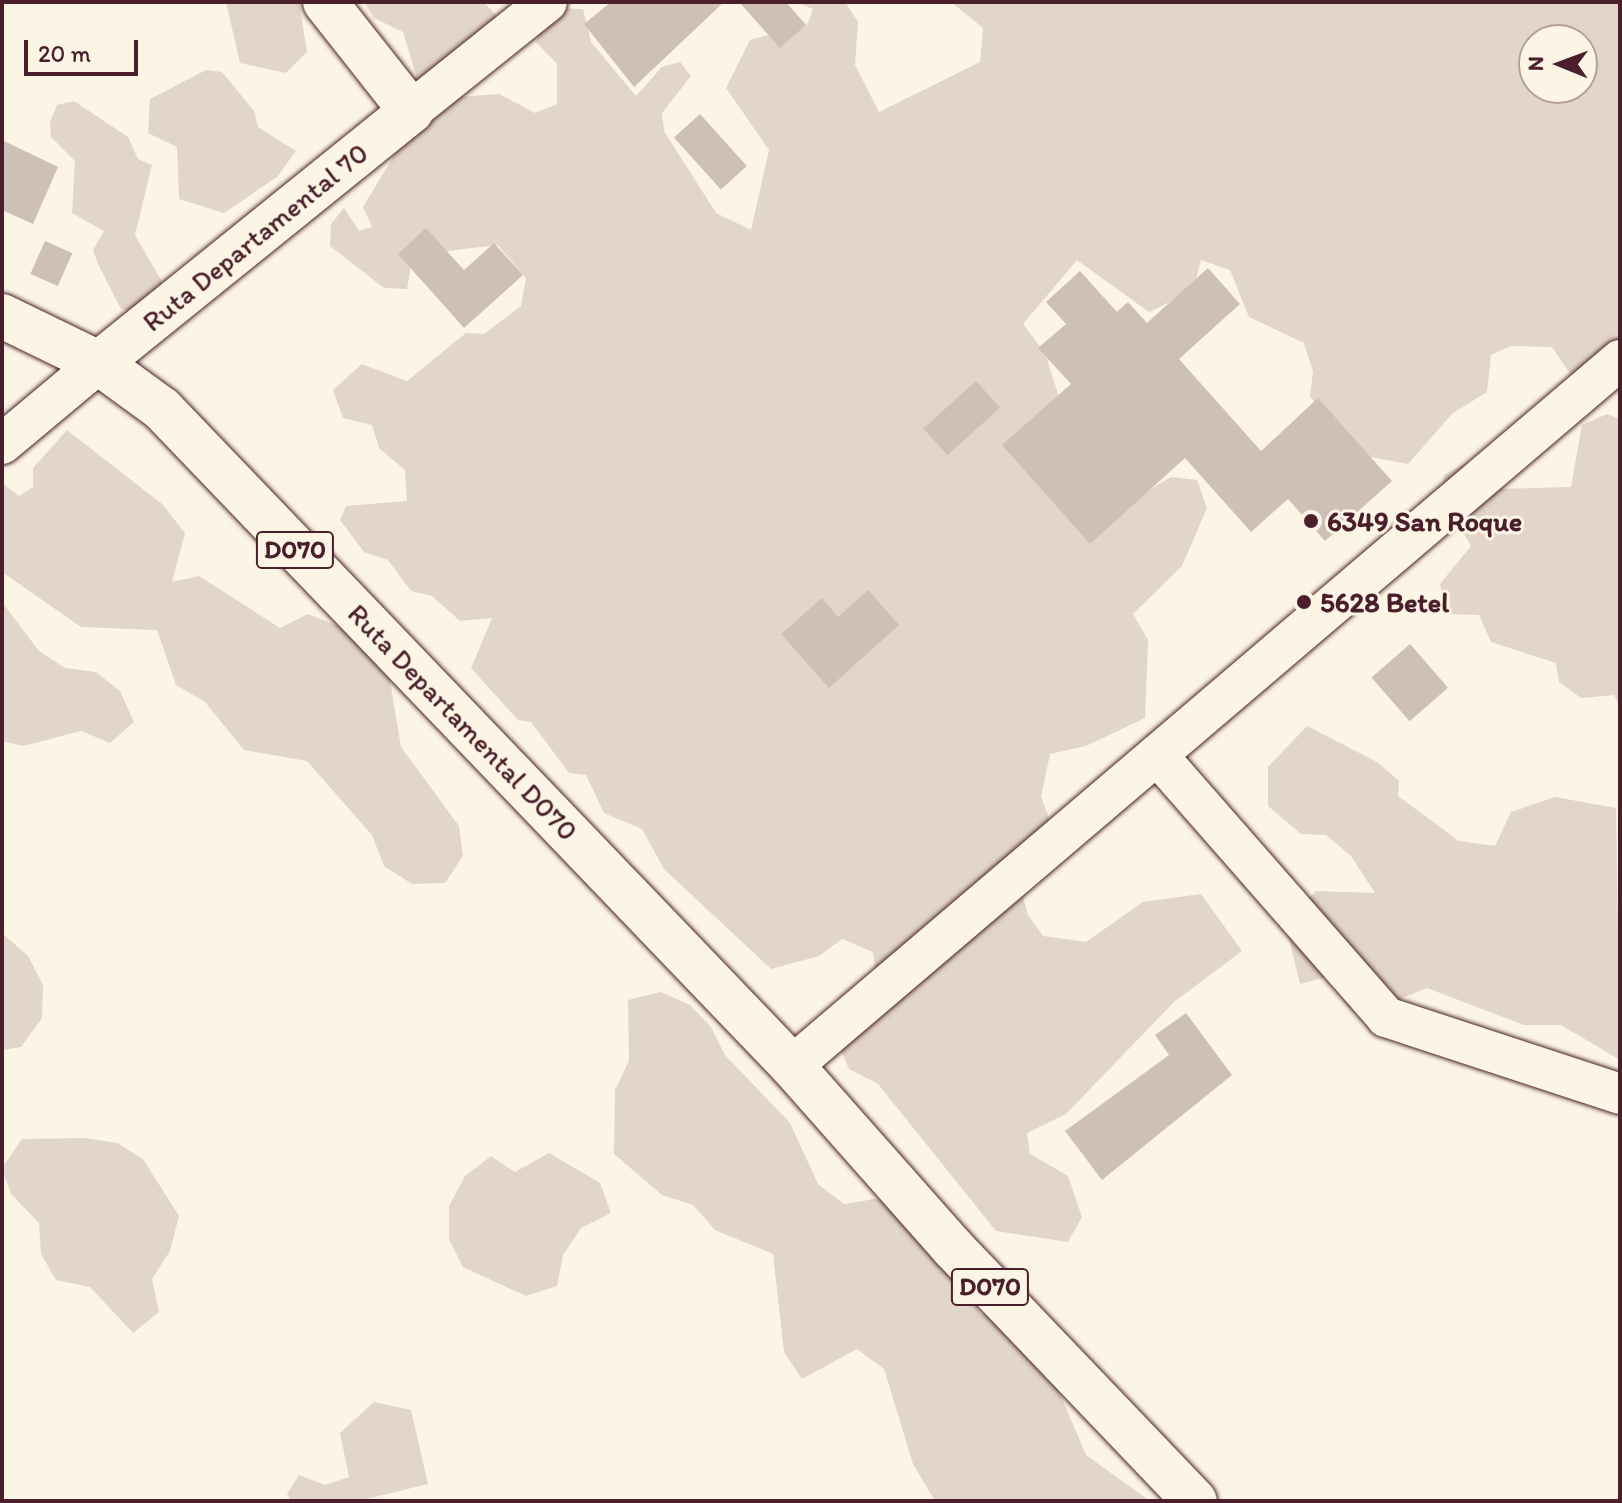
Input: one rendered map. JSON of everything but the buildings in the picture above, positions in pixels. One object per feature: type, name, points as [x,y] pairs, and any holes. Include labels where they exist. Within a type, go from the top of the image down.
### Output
[{"type":"main road","points":[[325,2],[411,111]]},
{"type":"main road","name":"Ruta Departamental 70","points":[[99,363],[411,111]]},
{"type":"main road","name":"Ruta Departamental D070","points":[[2,316],[99,363],[162,409],[792,1066]]},
{"type":"main road","name":"D070","points":[[792,1066],[953,1248],[1195,1501]]},
{"type":"street","points":[[411,111],[547,2]]},
{"type":"street","points":[[792,1066],[1620,360]]},
{"type":"street","points":[[2,444],[99,363]]},
{"type":"street","points":[[1157,755],[1386,1017],[1620,1094]]},
{"type":"shaded area","points":[[226,2],[299,2],[307,52],[286,73],[240,63]]},
{"type":"shaded area","points":[[364,2],[484,2],[500,20],[433,78],[417,78],[403,32],[374,18]]},
{"type":"shaded area","points":[[795,2],[845,2],[858,22],[855,65],[879,112],[980,62],[983,28],[951,2],[1620,2],[1620,378],[1573,378],[1552,347],[1511,346],[1491,355],[1487,392],[1453,413],[1408,464],[1370,457],[1310,397],[1313,372],[1304,343],[1249,317],[1230,270],[1201,260],[1193,291],[1149,312],[1077,260],[1023,324],[1045,353],[1098,520],[1171,477],[1197,480],[1207,508],[1182,566],[1133,614],[1148,640],[1145,718],[1086,746],[1050,754],[1041,797],[1051,823],[1022,893],[1028,915],[1043,936],[1086,942],[1143,902],[1201,894],[1242,951],[1174,1002],[1066,1114],[1027,1133],[1030,1154],[1068,1176],[1082,1217],[1068,1242],[996,1231],[878,1084],[849,1069],[837,1040],[877,985],[873,952],[842,939],[819,956],[771,969],[664,869],[642,829],[604,813],[586,775],[569,773],[531,722],[518,720],[471,668],[492,618],[460,621],[432,596],[411,591],[388,560],[364,552],[340,520],[346,506],[407,501],[405,470],[379,448],[372,425],[343,418],[333,390],[362,364],[407,381],[466,333],[484,334],[521,306],[526,278],[498,245],[413,255],[407,289],[384,288],[330,246],[331,224],[344,208],[359,231],[372,227],[363,207],[404,139],[458,97],[499,94],[535,113],[557,104],[557,64],[536,42],[548,8],[583,9],[591,42],[636,96],[662,67],[680,62],[691,76],[662,113],[664,131],[716,213],[751,230],[769,150],[726,88],[750,40],[807,25],[813,9]]},
{"type":"shaded area","points":[[206,70],[222,72],[254,111],[258,127],[296,151],[277,177],[224,213],[179,199],[177,147],[148,133],[150,99]]},
{"type":"shaded area","points":[[74,101],[128,137],[138,159],[152,165],[135,235],[164,285],[137,313],[121,309],[99,266],[93,250],[104,231],[72,213],[75,161],[51,137],[50,122],[57,105]]},
{"type":"shaded area","points":[[1607,414],[1620,419],[1620,707],[1614,695],[1581,698],[1559,682],[1556,663],[1491,642],[1479,615],[1447,614],[1440,584],[1471,546],[1441,494],[1444,475],[1468,462],[1493,489],[1571,487],[1582,425]]},
{"type":"shaded area","points":[[67,430],[162,504],[185,533],[172,582],[199,576],[280,628],[308,614],[363,636],[386,657],[401,747],[459,826],[463,856],[445,883],[412,884],[384,866],[372,835],[307,761],[244,750],[205,702],[176,685],[157,630],[81,627],[2,572],[2,483],[19,496],[33,487],[33,468]]},
{"type":"shaded area","points":[[2,602],[39,651],[65,668],[96,672],[120,691],[134,722],[110,743],[81,731],[23,746],[2,741]]},
{"type":"shaded area","points":[[1307,726],[1377,762],[1399,781],[1398,796],[1459,841],[1495,846],[1511,812],[1555,797],[1616,808],[1620,1060],[1561,1025],[1524,1025],[1427,988],[1376,1009],[1348,1007],[1330,976],[1300,984],[1285,922],[1316,891],[1375,893],[1351,856],[1326,835],[1301,834],[1268,806],[1268,767]]},
{"type":"shaded area","points":[[2,933],[28,956],[43,985],[42,1018],[21,1047],[2,1050]]},
{"type":"shaded area","points":[[661,992],[690,1005],[711,1027],[725,1055],[790,1123],[818,1184],[844,1204],[875,1199],[907,1205],[981,1314],[1011,1314],[1049,1368],[1086,1455],[1150,1501],[935,1501],[913,1464],[884,1369],[857,1349],[802,1379],[784,1352],[773,1254],[715,1230],[693,1205],[662,1195],[614,1154],[615,1090],[629,1061],[628,1000]]},
{"type":"shaded area","points":[[85,1138],[117,1143],[143,1159],[179,1216],[170,1251],[152,1279],[159,1312],[133,1333],[90,1287],[56,1280],[41,1254],[39,1223],[11,1194],[2,1168],[22,1139]]},
{"type":"shaded area","points":[[549,1153],[600,1183],[611,1213],[581,1228],[563,1255],[557,1286],[526,1296],[463,1267],[449,1239],[449,1206],[465,1176],[491,1156],[515,1172]]},
{"type":"shaded area","points":[[374,1402],[411,1410],[428,1484],[358,1501],[291,1501],[287,1494],[299,1475],[325,1485],[349,1477],[340,1433]]},
{"type":"place","name":"6349 San Roque","points":[[1311,521]]},
{"type":"place","name":"5628 Betel","points":[[1304,602]]}]
